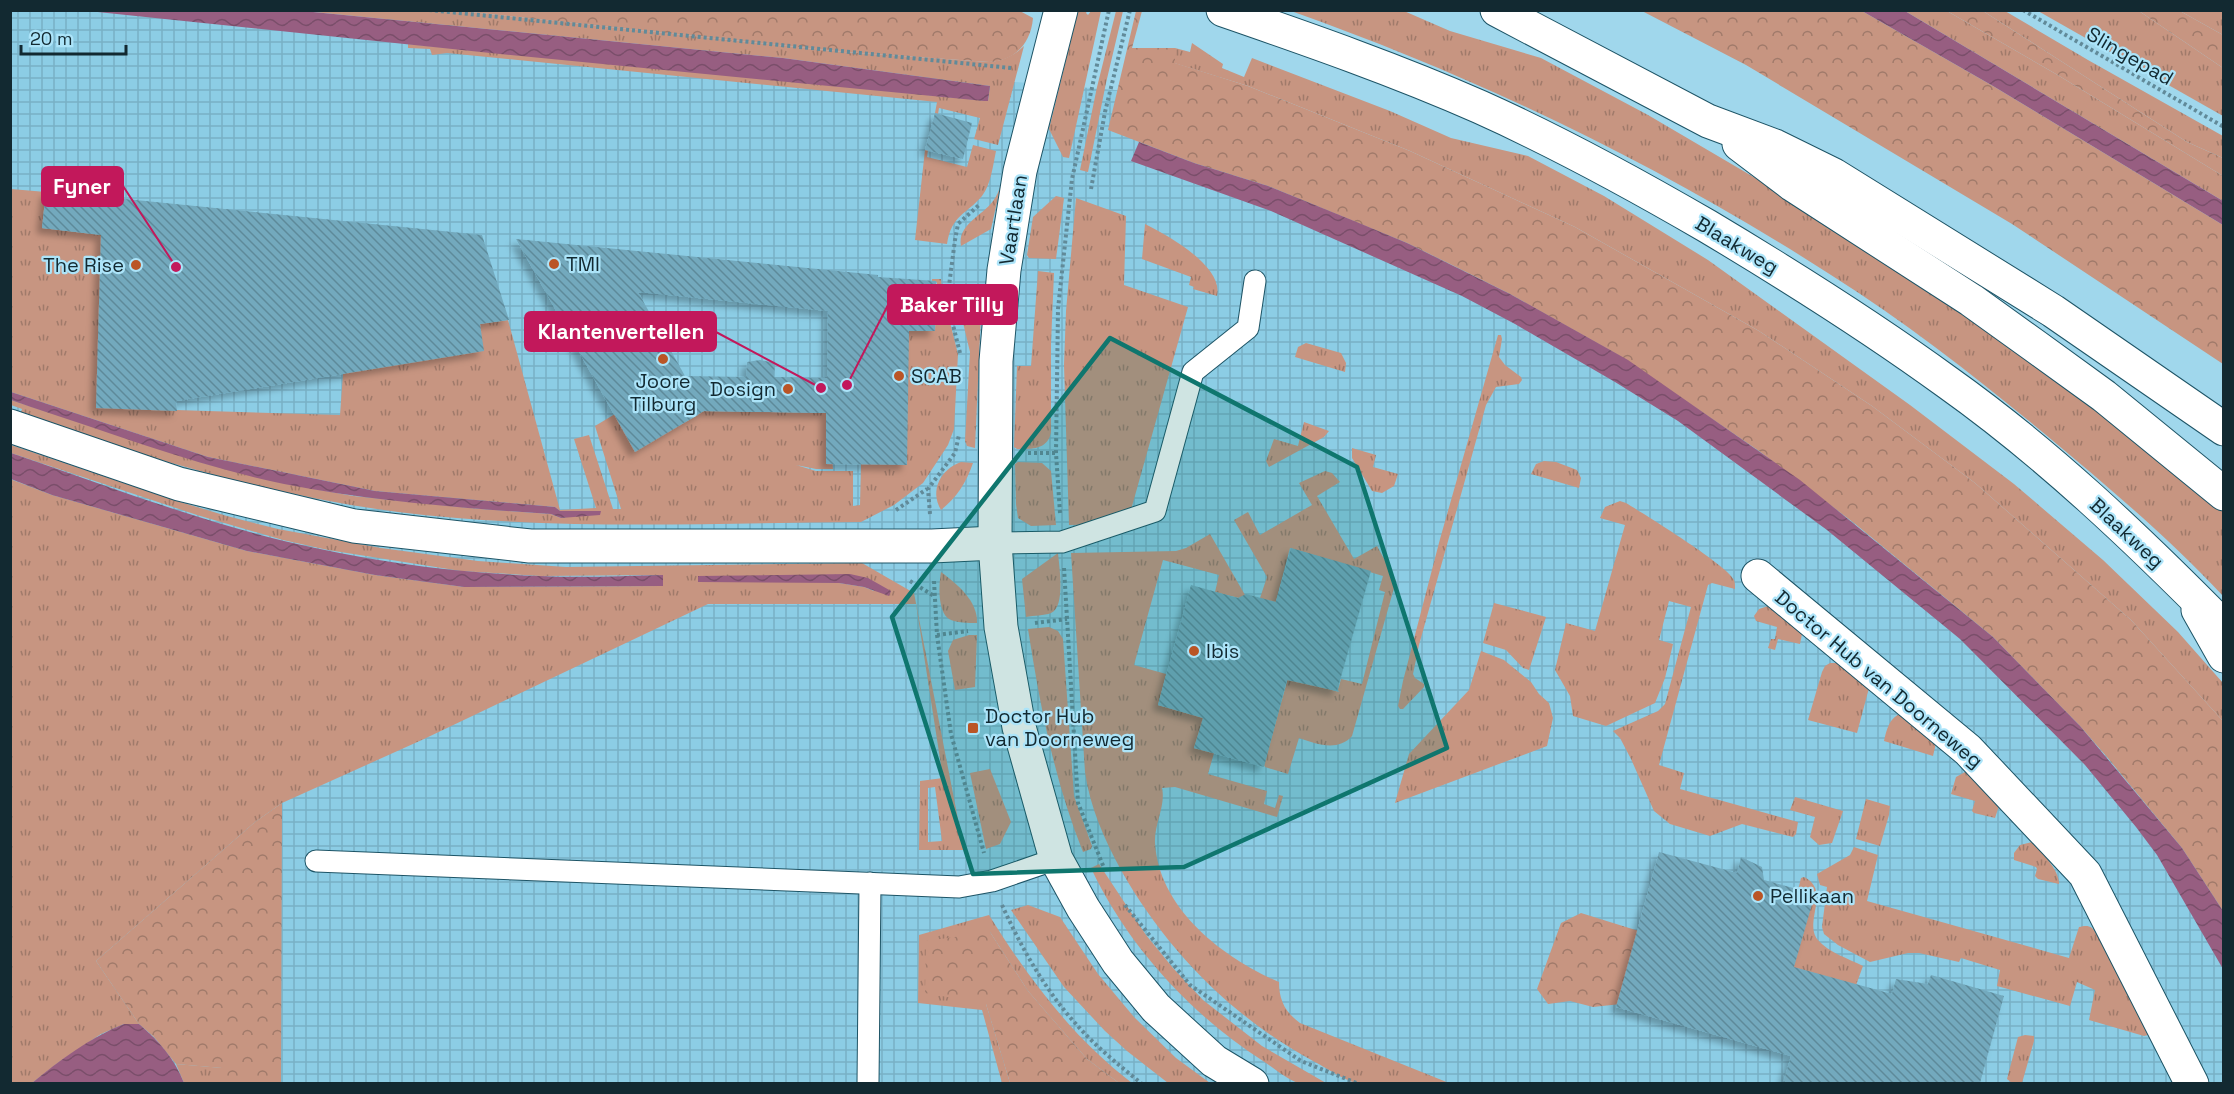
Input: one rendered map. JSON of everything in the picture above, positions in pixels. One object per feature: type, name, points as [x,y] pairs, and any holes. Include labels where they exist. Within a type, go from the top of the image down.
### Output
[{"type":"street","name":"Vaartlaan","points":[[995,543],[996,361],[1004,270],[1020,171],[1061,10]]},
{"type":"street","name":"Blaakweg","points":[[1223,10],[1328,46],[1480,107],[1634,184],[1836,305],[1949,383],[2015,434],[2100,507],[2223,627]]},
{"type":"street","points":[[1497,10],[1708,121],[1775,146],[1834,175],[2052,311],[2223,429]]},
{"type":"street","points":[[1708,121],[1793,185],[1971,300],[2035,346],[2104,396],[2223,494]]},
{"type":"street","points":[[10,426],[179,484],[354,526],[530,546],[932,546],[995,543],[1001,627],[1019,727],[1056,859],[1083,908],[1118,962],[1156,1008],[1214,1061],[1252,1083]]},
{"type":"street","name":"Doctor Hub van Doorneweg","points":[[1758,576],[1968,750],[2085,874],[2192,1083]]},
{"type":"street","points":[[2185,588],[2223,656]]},
{"type":"lane","points":[[995,543],[1062,542],[1155,511],[1193,372],[1248,328],[1255,281]]},
{"type":"lane","points":[[316,861],[959,887],[992,881],[1056,859]]},
{"type":"lane","points":[[868,1083],[870,883]]},
{"type":"path","points":[[429,10],[1015,68]]},
{"type":"path","points":[[1109,10],[1072,179],[1058,309],[1056,453],[1078,803],[1109,880]]},
{"type":"path","points":[[1091,189],[1105,112],[1130,10]]},
{"type":"path","name":"Slingepad","points":[[2023,10],[2223,127]]},
{"type":"path","points":[[1119,898],[1190,985],[1301,1061],[1359,1083]]},
{"type":"highlighted area","points":[[1110,338],[1357,467],[1447,748],[1184,867],[973,874],[892,617]]},
{"type":"shaded area","points":[[10,11],[130,11],[1165,94],[1652,359],[2051,673],[2223,895],[2223,1083],[11,1083]]},
{"type":"green space","points":[[1018,10],[1033,18],[1025,43],[1007,58],[989,62],[844,52],[461,11]]},
{"type":"green space","points":[[303,11],[461,11],[844,52],[989,62],[1008,57],[1024,46],[998,145],[974,139],[980,118],[939,108],[938,114],[935,113],[937,102],[447,53],[432,55],[430,49],[408,48],[408,44],[988,101],[990,86],[783,58]]},
{"type":"green space","points":[[1078,11],[1087,11],[1088,15],[1091,11],[1101,11],[1069,158],[1063,157],[1049,129]]},
{"type":"green space","points":[[1116,11],[1123,11],[1088,172],[1080,170]]},
{"type":"green space","points":[[1136,11],[1142,11],[1132,48],[1175,48],[1175,63],[1248,86],[1410,151],[1575,227],[1759,331],[1872,406],[1975,483],[2131,620],[2223,721],[2223,911],[2182,848],[2107,757],[1993,637],[1854,523],[1759,451],[1620,356],[1510,294],[1454,266],[1407,243],[1268,186],[1194,163],[1108,130]]},
{"type":"green space","points":[[1291,11],[1404,11],[1450,31],[1541,58],[1648,115],[1786,196],[1919,279],[2164,460],[2223,511],[2223,596],[2137,513],[2020,414],[1914,332],[1831,275],[1702,197],[1568,127],[1431,65]]},
{"type":"green space","points":[[1642,11],[1862,11],[1993,86],[2223,225],[2223,364],[2012,224],[1746,65]]},
{"type":"green space","points":[[1905,11],[1947,11],[2056,74],[2223,176],[2223,201]]},
{"type":"green space","points":[[1947,11],[1983,11],[2187,142],[2223,158],[2223,176],[2056,74]]},
{"type":"green space","points":[[1983,11],[2005,11],[2223,136],[2223,158],[2187,142]]},
{"type":"green space","points":[[2038,11],[2139,11],[2223,68],[2223,116]]},
{"type":"green space","points":[[2139,11],[2180,11],[2223,35],[2223,68]]},
{"type":"green space","points":[[2180,11],[2223,11],[2223,35]]},
{"type":"green space","points":[[1192,43],[1223,64],[1222,68],[1244,77],[1252,58],[1390,111],[1451,138],[1528,156],[1604,196],[1708,260],[1910,405],[2014,484],[2103,560],[2178,632],[2223,683],[2223,721],[2131,620],[1975,483],[1872,406],[1759,331],[1575,227],[1410,151],[1248,86],[1174,63],[1175,48],[1190,52]]},
{"type":"green space","points":[[973,145],[996,151],[988,186],[982,196],[956,221],[947,244],[915,240],[925,150],[928,150],[927,157],[967,167]]},
{"type":"green space","points":[[1001,184],[991,229],[961,246],[966,226],[993,201]]},
{"type":"green space","points":[[11,189],[46,192],[42,228],[102,235],[176,410],[340,415],[343,374],[479,324],[508,320],[560,510],[596,508],[574,439],[589,435],[613,509],[621,509],[595,426],[615,414],[635,450],[698,415],[697,411],[829,413],[833,469],[816,469],[796,465],[816,471],[853,471],[853,506],[860,505],[861,464],[908,331],[935,331],[937,282],[932,279],[941,279],[958,354],[954,429],[948,445],[923,483],[894,505],[861,522],[571,524],[513,522],[398,512],[302,496],[254,485],[160,460],[20,415],[22,409],[11,405],[11,400],[203,463],[282,483],[353,496],[551,514],[561,518],[600,511],[560,511],[555,507],[375,491],[208,457],[11,392]]},
{"type":"green space","points":[[1056,196],[1064,198],[1056,259],[1029,258],[1027,255],[1033,217]]},
{"type":"green space","points":[[1076,198],[1126,216],[1124,285],[1188,307],[1127,524],[1069,525],[1064,365],[1066,311]]},
{"type":"green space","points":[[1145,224],[1179,244],[1203,263],[1217,285],[1217,296],[1193,289],[1194,287],[1189,285],[1191,277],[1142,259]]},
{"type":"green space","points":[[1038,271],[1054,273],[1051,432],[1043,445],[1017,449],[1014,447],[1017,366],[1031,366]]},
{"type":"green space","points":[[954,285],[960,287],[981,313],[975,448],[967,446],[965,441],[970,352]]},
{"type":"green space","points":[[1498,335],[1501,335],[1502,339],[1499,357],[1522,380],[1519,384],[1496,387],[1486,405],[1419,645],[1413,674],[1424,684],[1424,687],[1403,709],[1400,709],[1398,706],[1403,681],[1440,539]]},
{"type":"green space","points":[[1306,343],[1341,353],[1346,363],[1345,372],[1295,357],[1298,347]]},
{"type":"green space","points":[[1304,422],[1329,431],[1324,437],[1269,467],[1266,461],[1274,439],[1298,446]]},
{"type":"green space","points":[[11,445],[177,501],[278,529],[381,548],[478,561],[566,567],[862,563],[914,593],[964,850],[919,850],[920,781],[943,778],[916,604],[708,604],[424,739],[282,803],[255,822],[96,961],[139,1024],[124,1024],[101,1034],[32,1083],[11,1083],[10,479],[52,495],[247,551],[375,575],[464,587],[663,586],[663,575],[541,576],[461,571],[328,550],[283,540],[197,515],[11,453]],"holes":[[[698,576],[868,578],[874,591],[839,583]],[[935,787],[942,841],[928,842],[928,788]]]},
{"type":"green space","points":[[1352,448],[1376,455],[1373,467],[1398,474],[1394,486],[1382,493],[1372,491],[1352,458]]},
{"type":"green space","points":[[1544,461],[1556,462],[1577,470],[1581,478],[1579,488],[1531,474],[1536,464]]},
{"type":"green space","points":[[961,462],[973,463],[960,489],[941,510],[936,495],[939,481],[948,470]]},
{"type":"green space","points":[[1018,462],[1042,463],[1051,471],[1056,525],[1031,526],[1018,518],[1015,464]]},
{"type":"green space","points":[[1325,471],[1332,473],[1340,482],[1317,496],[1354,559],[1377,546],[1396,581],[1352,736],[1334,745],[1299,738],[1288,774],[1264,765],[1288,678],[1339,692],[1341,679],[1362,684],[1385,592],[1379,590],[1383,576],[1290,548],[1274,608],[1264,606],[1260,598],[1267,577],[1234,520],[1248,512],[1260,535],[1312,505],[1299,483]]},
{"type":"green space","points":[[1620,501],[1717,563],[1735,583],[1735,589],[1712,583],[1708,585],[1659,765],[1684,773],[1680,789],[1798,822],[1796,834],[1793,837],[1742,824],[1710,836],[1670,824],[1654,811],[1631,759],[1620,738],[1613,731],[1658,711],[1665,704],[1691,607],[1669,601],[1659,640],[1673,644],[1665,678],[1655,703],[1606,726],[1573,716],[1570,696],[1555,670],[1566,623],[1595,631],[1625,525],[1600,518],[1605,507]]},
{"type":"green space","points":[[1210,534],[1245,595],[1239,598],[1215,592],[1219,575],[1163,560],[1134,665],[1166,674],[1158,705],[1204,718],[1194,748],[1214,753],[1208,774],[1267,791],[1264,804],[1275,808],[1279,795],[1283,796],[1277,817],[1175,787],[1162,788],[1163,795],[1155,843],[1159,867],[1168,889],[1181,910],[1216,945],[1258,972],[1279,982],[1284,1005],[1300,1023],[1449,1083],[1364,1084],[1352,1082],[1283,1043],[1255,1024],[1204,979],[1180,954],[1139,899],[1103,835],[1090,798],[1085,772],[1071,553],[1176,551]]},
{"type":"green space","points":[[1058,553],[1061,586],[1056,609],[1048,614],[1026,617],[1022,579]]},
{"type":"green space","points":[[941,572],[970,600],[977,623],[955,621],[945,615],[940,597]]},
{"type":"green space","points":[[1494,603],[1546,617],[1529,670],[1523,668],[1506,650],[1483,643]]},
{"type":"green space","points":[[1768,606],[1802,634],[1800,644],[1778,639],[1775,650],[1768,648],[1771,639],[1775,639],[1777,627],[1756,621],[1754,616],[1759,609]]},
{"type":"green space","points":[[1049,627],[1058,631],[1063,639],[1074,796],[1092,846],[1091,849],[1083,852],[1064,797],[1049,742],[1028,629]]},
{"type":"green space","points":[[977,635],[975,687],[955,690],[948,651],[953,640]]},
{"type":"green space","points":[[1481,651],[1504,660],[1531,682],[1549,703],[1553,718],[1547,746],[1395,803],[1409,754],[1469,690]]},
{"type":"green space","points":[[1830,663],[1842,663],[1869,688],[1857,733],[1808,720],[1822,672]]},
{"type":"green space","points":[[1901,714],[1936,743],[1933,756],[1884,741],[1891,721]]},
{"type":"green space","points":[[990,769],[1011,822],[1000,844],[986,849],[970,773]]},
{"type":"green space","points":[[1968,772],[1999,806],[1995,818],[1974,813],[1972,811],[1975,801],[1951,794],[1956,777]]},
{"type":"green space","points":[[1795,797],[1843,811],[1832,843],[1819,845],[1810,837],[1815,817],[1790,810]]},
{"type":"green space","points":[[1866,799],[1890,806],[1880,846],[1856,839]]},
{"type":"green space","points":[[282,803],[281,1083],[222,1083],[222,1068],[176,1064],[154,1037],[139,1024],[96,961],[255,822]]},
{"type":"green space","points":[[2032,842],[2053,867],[2059,884],[2038,879],[2035,876],[2036,867],[2014,860],[2014,853],[2020,845]]},
{"type":"green space","points":[[1854,847],[1878,855],[1867,901],[2069,958],[2079,927],[2092,928],[2122,980],[2148,1035],[2144,1036],[2089,1020],[2095,990],[2077,982],[2070,1006],[1997,986],[2000,970],[1961,958],[1959,962],[1919,953],[1908,953],[1870,962],[1838,945],[1824,934],[1822,927],[1827,887],[1820,885],[1817,874],[1850,855]]},
{"type":"green space","points":[[1099,864],[1146,935],[1203,1000],[1262,1046],[1326,1083],[1305,1084],[1289,1079],[1236,1043],[1186,1000],[1142,951],[1123,924],[1091,868]]},
{"type":"green space","points":[[1804,877],[1812,883],[1816,890],[1813,924],[1818,940],[1833,952],[1863,966],[1855,988],[1787,972],[1798,890],[1801,878]]},
{"type":"green space","points":[[1028,905],[1060,917],[1098,974],[1134,1017],[1176,1058],[1210,1083],[1168,1083],[1105,1031],[1064,987],[1011,910]]},
{"type":"green space","points":[[1581,913],[1642,932],[1621,1004],[1593,1007],[1570,1001],[1548,1004],[1537,989],[1561,923]]},
{"type":"green space","points":[[989,915],[1053,1006],[1090,1046],[1132,1083],[1119,1083],[1087,1059],[1028,991],[990,932],[986,1004],[1010,1083],[1002,1083],[982,1010],[918,1003],[919,935]]},
{"type":"green space","points":[[990,932],[1028,991],[1087,1059],[1119,1083],[1010,1083],[986,1004],[925,993],[926,941]]},
{"type":"green space","points":[[2034,1036],[2034,1041],[2022,1083],[2012,1083],[2007,1079],[2018,1037]]},
{"type":"green space","points":[[176,1064],[223,1068],[222,1083],[184,1083]]},
{"type":"water","points":[[88,11],[303,11],[783,58],[990,86],[988,101],[984,101]]},
{"type":"water","points":[[1862,11],[1905,11],[2223,201],[2223,225],[1993,86]]},
{"type":"water","points":[[1139,142],[1194,163],[1268,186],[1359,223],[1407,243],[1510,294],[1628,360],[1800,480],[1993,637],[2080,726],[2182,848],[2223,911],[2223,969],[2157,855],[2085,765],[1960,639],[1827,530],[1678,421],[1515,324],[1462,296],[1271,211],[1131,161]]},
{"type":"water","points":[[11,392],[208,457],[375,491],[555,507],[560,511],[601,511],[600,515],[561,518],[551,514],[383,499],[284,484],[188,459],[31,407],[11,400]]},
{"type":"water","points":[[11,453],[180,511],[249,532],[315,548],[379,560],[476,572],[571,577],[663,575],[663,586],[464,587],[375,575],[247,551],[52,495],[11,479]]},
{"type":"water","points":[[850,574],[868,578],[891,591],[889,596],[864,587],[839,583],[698,582],[698,576]]},
{"type":"water","points":[[124,1024],[139,1024],[153,1037],[171,1058],[184,1083],[32,1083],[75,1050]]},
{"type":"building","points":[[935,113],[972,123],[963,159],[925,150]]},
{"type":"building","points":[[46,191],[482,235],[509,320],[480,324],[484,351],[176,401],[177,411],[96,408],[101,235],[42,228]]},
{"type":"building","points":[[516,239],[936,281],[935,331],[909,331],[907,465],[826,464],[826,413],[704,411],[635,452]],"holes":[[[638,292],[828,311],[827,378],[774,377],[775,363],[760,360],[747,362],[746,377],[685,376]]]},
{"type":"building","points":[[1291,548],[1371,571],[1337,691],[1287,680],[1264,767],[1194,748],[1203,718],[1158,705],[1191,585],[1238,598],[1246,594],[1276,602]]},
{"type":"building","points":[[1659,852],[1737,873],[1741,857],[1762,867],[1764,880],[1815,894],[1794,967],[1892,994],[1896,979],[1928,984],[1931,975],[2004,996],[1980,1083],[1783,1083],[1791,1056],[1616,1007]]},
{"type":"place","name":"TMI","points":[[554,264]]},
{"type":"place","name":"The Rise","points":[[136,265]]},
{"type":"place","name":"Fyner","points":[[176,267]]},
{"type":"place","name":"Joore Tilburg","points":[[663,359]]},
{"type":"place","name":"SCAB","points":[[899,376]]},
{"type":"place","name":"Baker Tilly","points":[[847,385]]},
{"type":"place","name":"Klantenvertellen","points":[[821,388]]},
{"type":"place","name":"Dosign","points":[[788,389]]},
{"type":"place","name":"Ibis","points":[[1194,651]]},
{"type":"place","name":"Doctor Hub van Doorneweg","points":[[973,728]]},
{"type":"place","name":"Pellikaan","points":[[1758,896]]}]
